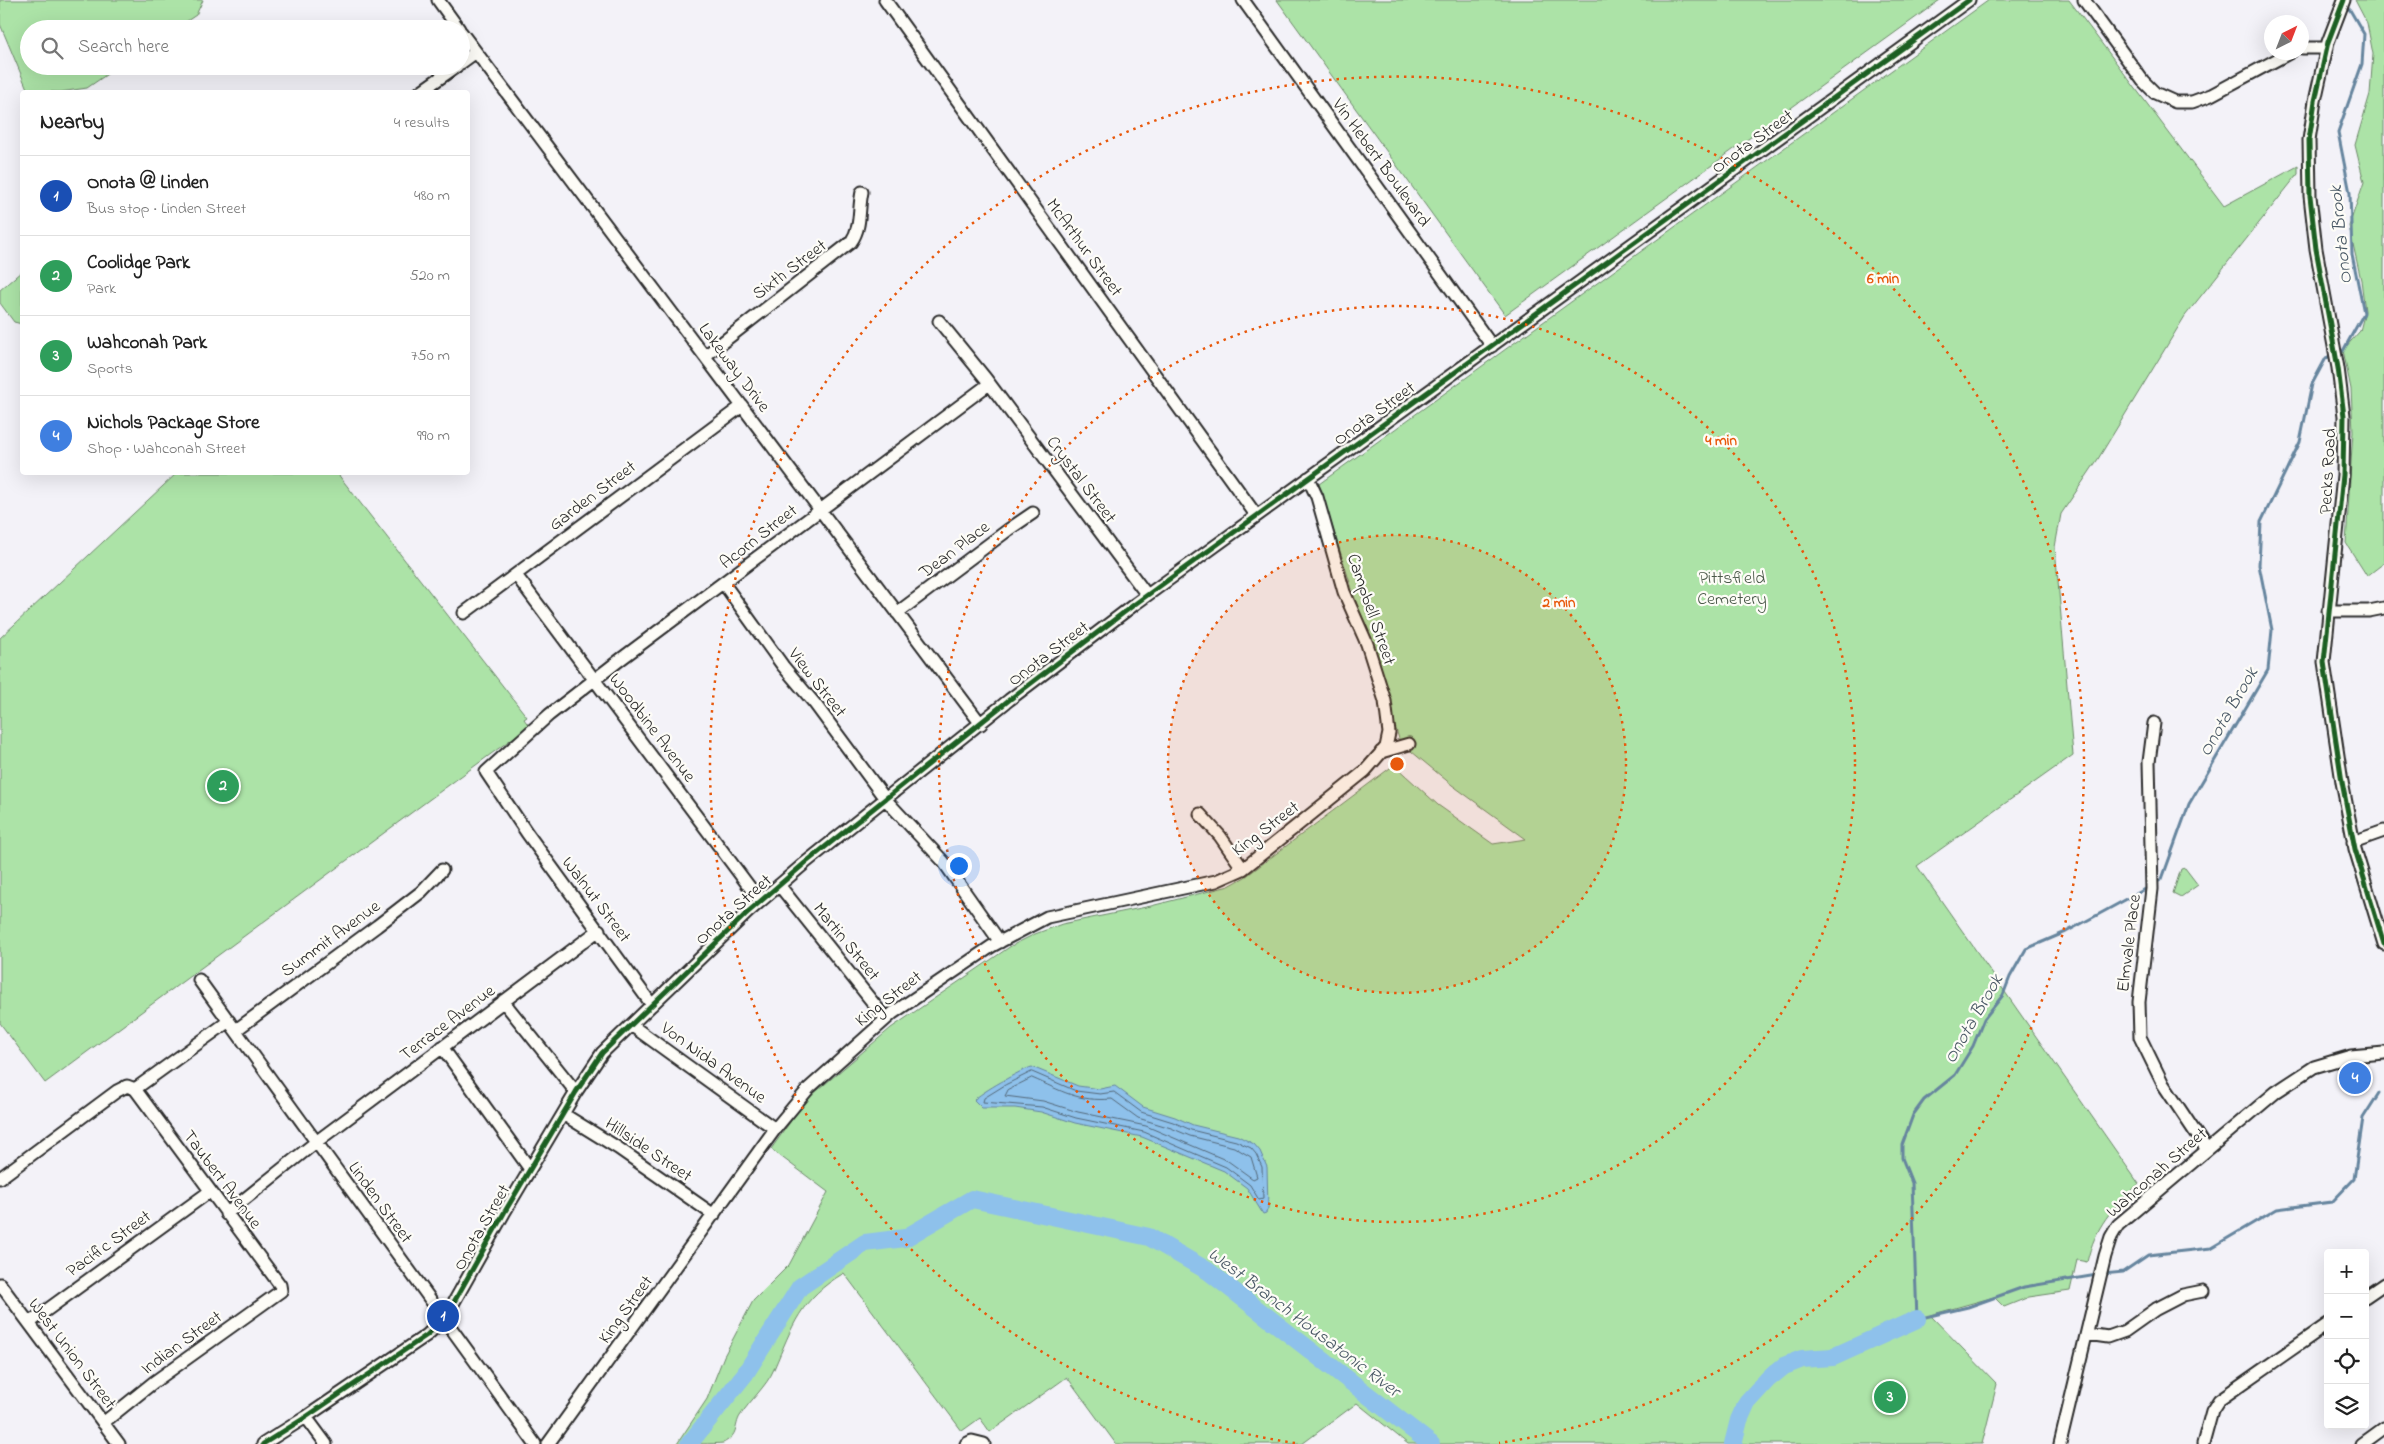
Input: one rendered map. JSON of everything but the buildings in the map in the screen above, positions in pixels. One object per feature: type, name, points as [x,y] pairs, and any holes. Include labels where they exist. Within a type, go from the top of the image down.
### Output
[{"type":"street","name":"Lakeway Drive","points":[[438,0],[453,20]]},
{"type":"street","name":"McArthur Street","points":[[885,0],[1256,515]]},
{"type":"street","name":"Vin Hebert Boulevard","points":[[1243,0],[1492,346]]},
{"type":"street","name":"Onota Street","points":[[263,1444],[427,1335],[445,1318],[530,1169],[576,1092],[602,1053],[760,901],[981,724],[1147,595],[1969,0]]},
{"type":"street","points":[[2084,0],[2143,81],[2155,93],[2175,102],[2192,102],[2212,95],[2276,60]]},
{"type":"street","name":"Pecks Road","points":[[2342,4],[2327,48],[2315,101],[2309,140],[2310,187],[2316,249],[2334,345],[2344,416],[2343,475],[2324,662],[2353,842],[2384,944]]},
{"type":"street","name":"Lakeway Drive","points":[[470,44],[981,724]]},
{"type":"street","points":[[2309,48],[2327,48]]},
{"type":"street","points":[[470,56],[476,52]]},
{"type":"street","points":[[423,90],[444,75]]},
{"type":"street","name":"Sixth Street","points":[[705,356],[851,242],[860,224],[859,206],[862,192]]},
{"type":"street","name":"Crystal Street","points":[[939,321],[989,384],[1147,595]]},
{"type":"street","name":"Acorn Street","points":[[548,716],[989,384]]},
{"type":"street","name":"Garden Street","points":[[464,613],[742,406]]},
{"type":"street","name":"Campbell Street","points":[[1308,478],[1317,497],[1344,592],[1367,644],[1385,701],[1388,734],[1386,747],[1381,752]]},
{"type":"street","name":"Dean Place","points":[[897,613],[1008,530],[1034,513]]},
{"type":"street","name":"Woodbine Avenue","points":[[516,575],[760,901]]},
{"type":"street","name":"View Street","points":[[724,584],[783,666],[815,704],[886,800],[943,861],[1000,942]]},
{"type":"street","points":[[2328,611],[2369,611],[2384,608]]},
{"type":"street","name":"Walnut Street","points":[[548,716],[486,772],[514,814],[652,1005]]},
{"type":"street","name":"Elmvale Place","points":[[2154,723],[2150,762],[2152,884],[2139,1002],[2140,1037],[2163,1084],[2207,1150]]},
{"type":"street","points":[[1381,752],[1409,744]]},
{"type":"street","name":"King Street","points":[[548,1444],[775,1129],[809,1088],[886,1019],[939,981],[1000,942],[1048,917],[1216,881],[1242,868],[1318,810],[1365,771],[1381,752]]},
{"type":"street","points":[[1200,814],[1220,836],[1242,868]]},
{"type":"street","points":[[2353,842],[2384,831]]},
{"type":"street","name":"Summit Avenue","points":[[135,1089],[378,926],[421,892],[442,870]]},
{"type":"street","name":"Martin Street","points":[[779,885],[886,1019]]},
{"type":"street","name":"Terrace Avenue","points":[[226,1214],[316,1142],[599,930]]},
{"type":"street","name":"Linden Street","points":[[199,980],[535,1444]]},
{"type":"street","points":[[503,1001],[576,1092]]},
{"type":"street","name":"Von Nida Avenue","points":[[631,1025],[775,1129]]},
{"type":"street","points":[[442,1047],[530,1169]]},
{"type":"street","name":"Wahconah Street","points":[[2060,1444],[2104,1262],[2111,1237],[2118,1225],[2276,1092],[2314,1067],[2351,1056],[2384,1053]]},
{"type":"street","points":[[0,1178],[117,1091],[127,1086],[135,1089]]},
{"type":"street","name":"Taubert Avenue","points":[[135,1089],[209,1192],[259,1255],[280,1285],[281,1291]]},
{"type":"street","name":"Hillside Street","points":[[563,1114],[618,1148],[714,1215]]},
{"type":"street","name":"Pacific Street","points":[[29,1323],[209,1192]]},
{"type":"street","name":"West Union Street","points":[[0,1284],[119,1444]]},
{"type":"street","points":[[2369,1294],[2384,1284]]},
{"type":"street","name":"Indian Street","points":[[103,1423],[154,1382],[281,1291]]},
{"type":"street","points":[[2088,1334],[2108,1337],[2125,1331],[2156,1309],[2183,1295],[2203,1291]]},
{"type":"street","points":[[2204,1444],[2212,1411],[2218,1400],[2324,1327]]},
{"type":"street","points":[[306,1417],[326,1444]]},
{"type":"street","points":[[2362,1444],[2384,1428]]},
{"type":"street","points":[[969,1443],[984,1444]]},
{"type":"green space","points":[[0,0],[203,0],[196,15],[188,20],[20,20],[20,72],[0,24]]},
{"type":"green space","points":[[1277,0],[1940,0],[1505,315]]},
{"type":"green space","name":"Pittsfield Cemetery","points":[[1989,0],[2069,0],[2224,206],[2298,166],[2298,174],[2185,316],[2098,459],[2061,514],[2055,547],[2073,755],[1917,866],[2139,1184],[2106,1218],[2095,1238],[2087,1262],[2077,1260],[2070,1291],[2029,1297],[2004,1307],[1994,1297],[1930,1315],[1997,1384],[1982,1444],[1408,1444],[1357,1403],[1302,1444],[1116,1444],[1067,1377],[990,1432],[980,1418],[962,1431],[844,1273],[817,1293],[800,1314],[771,1375],[740,1416],[732,1437],[723,1443],[677,1444],[707,1399],[724,1356],[753,1301],[789,1265],[828,1192],[771,1149],[805,1101],[891,1028],[1011,946],[1035,934],[1062,924],[1151,906],[1229,886],[1245,877],[1394,765],[1438,805],[1493,844],[1526,839],[1452,785],[1400,742],[1319,484]]},
{"type":"green space","points":[[2355,0],[2384,0],[2384,563],[2367,576],[2346,543],[2353,431],[2351,389],[2343,350],[2360,331],[2365,311],[2361,280],[2349,226],[2364,182],[2355,145],[2370,94],[2373,54],[2367,23]]},
{"type":"green space","points":[[21,75],[106,75],[87,88],[74,90],[28,90]]},
{"type":"green space","points":[[20,273],[20,324],[14,322],[0,303],[0,290]]},
{"type":"green space","points":[[175,475],[339,475],[527,717],[524,719],[529,726],[45,1083],[0,1023],[0,638]]},
{"type":"green space","points":[[2185,868],[2198,885],[2181,897],[2173,893],[2181,869]]},
{"type":"water","points":[[1032,1067],[1078,1086],[1100,1089],[1115,1086],[1143,1107],[1193,1125],[1238,1136],[1254,1144],[1260,1151],[1267,1167],[1268,1208],[1266,1213],[1263,1214],[1247,1188],[1224,1171],[1142,1137],[1075,1123],[1041,1112],[1015,1108],[982,1108],[974,1100],[984,1092]]},
{"type":"waterway","name":"Onota Brook","points":[[2338,0],[2350,10],[2364,34],[2362,64],[2338,132],[2350,193],[2352,254],[2364,313],[2343,351],[2339,353]]},
{"type":"waterway","name":"Onota Brook","points":[[2154,884],[2162,879],[2189,804],[2268,670],[2272,630],[2259,565],[2261,522],[2300,442],[2312,384],[2326,358],[2333,355]]},
{"type":"waterway","name":"Onota Brook","points":[[2097,1275],[2024,1287],[1968,1307],[1917,1319],[1912,1183],[1902,1158],[1902,1145],[1913,1115],[1924,1100],[1955,1075],[1973,1046],[1984,1019],[2003,995],[2010,977],[2026,949],[2066,932],[2149,887]]},
{"type":"waterway","name":"West Branch Housatonic River","points":[[2103,1274],[2123,1272],[2148,1255],[2211,1248],[2277,1209],[2332,1202],[2354,1179],[2363,1118],[2379,1093]]},
{"type":"waterway","name":"West Branch Housatonic River","points":[[689,1444],[745,1374],[800,1287],[865,1243],[905,1238],[972,1199],[1149,1237],[1208,1271],[1431,1444]]},
{"type":"waterway","name":"West Branch Housatonic River","points":[[1733,1444],[1739,1420],[1747,1402],[1768,1379],[1784,1366],[1802,1359],[1833,1357],[1917,1319]]},
{"type":"cycle path","points":[[263,1444],[427,1335],[445,1318],[504,1213],[576,1092],[602,1053],[748,912],[805,863],[1009,700],[1135,604],[1969,0]]},
{"type":"cycle path","points":[[2344,0],[2328,42],[2315,101],[2309,140],[2310,196],[2316,249],[2338,368],[2344,416],[2343,475],[2324,662],[2342,782],[2355,849],[2384,944]]},
{"type":"place","name":"Coolidge Park","points":[[223,786]]},
{"type":"place","name":"Nichols Package Store","points":[[2355,1078]]},
{"type":"place","name":"Onota @ Linden","points":[[443,1316]]},
{"type":"place","name":"Wahconah Park","points":[[1890,1397]]}]
